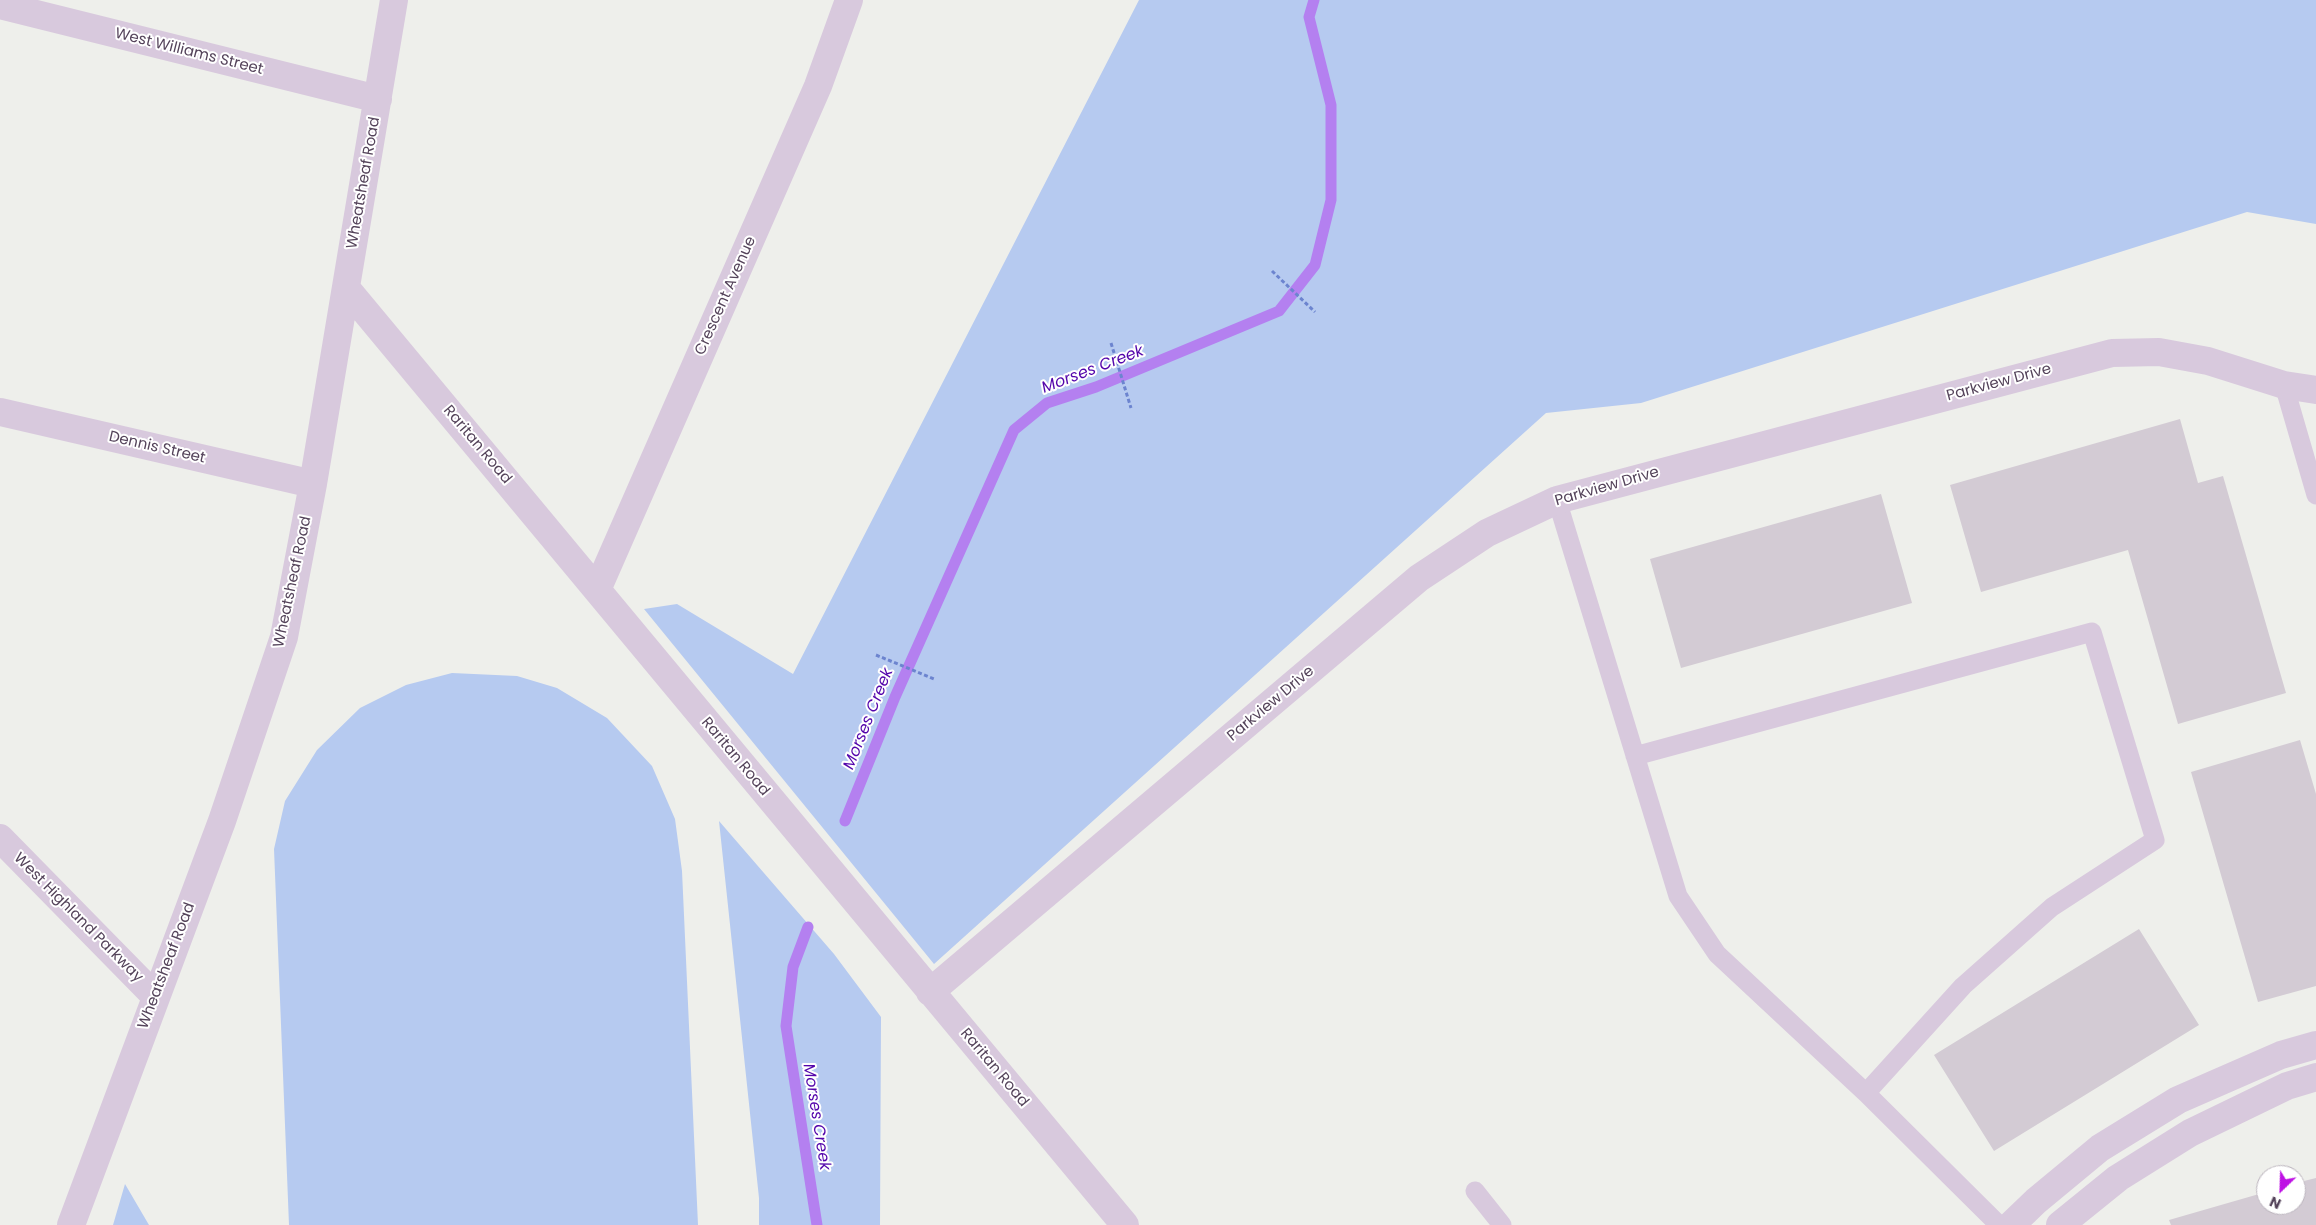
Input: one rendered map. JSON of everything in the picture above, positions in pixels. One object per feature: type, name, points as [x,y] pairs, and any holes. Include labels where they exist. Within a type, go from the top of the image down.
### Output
[{"type":"street","name":"Wheatsheaf Road","points":[[71,1225],[222,821],[284,637],[313,484],[394,0]]},
{"type":"street","name":"Crescent Avenue","points":[[597,590],[818,86],[848,0]]},
{"type":"street","name":"West Williams Street","points":[[0,5],[378,99]]},
{"type":"street","name":"Raritan Road","points":[[346,288],[1125,1225]]},
{"type":"street","name":"Parkview Drive","points":[[930,992],[1420,578],[1486,533],[1557,500],[2112,353],[2159,352],[2208,360],[2284,385],[2316,390]]},
{"type":"street","name":"Dennis Street","points":[[0,412],[313,484]]},
{"type":"street","name":"West Highland Parkway","points":[[0,838],[156,997]]},
{"type":"street","points":[[2011,1225],[2036,1201],[2100,1148],[2178,1100],[2281,1055],[2316,1045]]},
{"type":"street","points":[[2060,1225],[2118,1178],[2190,1132],[2287,1086],[2316,1077]]},
{"type":"lane","points":[[2284,385],[2316,494]]},
{"type":"lane","points":[[1557,500],[1678,896],[1717,954],[1866,1094],[1999,1225]]},
{"type":"lane","points":[[1635,756],[2092,632],[2155,840],[2045,914],[1962,986],[1866,1094]]},
{"type":"lane","points":[[1475,1191],[1502,1225]]},
{"type":"path","points":[[1272,271],[1314,312]]},
{"type":"path","points":[[1111,343],[1131,408]]},
{"type":"path","points":[[876,655],[934,679]]},
{"type":"shaded area","points":[[1139,0],[2316,0],[2316,224],[2247,212],[1641,403],[1546,413],[934,964],[644,609],[677,604],[793,674]]},
{"type":"shaded area","points":[[452,673],[517,676],[557,688],[607,718],[652,766],[675,819],[682,871],[698,1225],[289,1225],[274,849],[285,801],[317,750],[360,708],[406,685]]},
{"type":"shaded area","points":[[719,821],[834,954],[881,1017],[880,1225],[759,1225],[759,1198]]},
{"type":"shaded area","points":[[125,1184],[149,1225],[113,1225]]},
{"type":"building","points":[[2180,419],[2198,483],[2223,476],[2286,693],[2178,724],[2128,550],[1981,592],[1950,485]]},
{"type":"building","points":[[1881,494],[1912,603],[1681,668],[1650,559]]},
{"type":"building","points":[[2300,740],[2316,794],[2316,986],[2258,1002],[2191,772]]},
{"type":"building","points":[[2139,929],[2199,1025],[1994,1151],[1934,1055]]},
{"type":"building","points":[[2316,1178],[2316,1225],[2171,1225],[2169,1220],[2256,1195],[2256,1215],[2306,1215],[2306,1180]]},
{"type":"waterway","name":"Morses Creek","points":[[845,821],[895,697],[1014,430],[1047,403],[1096,387],[1279,311],[1315,265],[1331,200],[1331,105],[1309,17],[1314,0]]},
{"type":"waterway","name":"Morses Creek","points":[[808,927],[793,967],[786,1026],[817,1225]]}]
